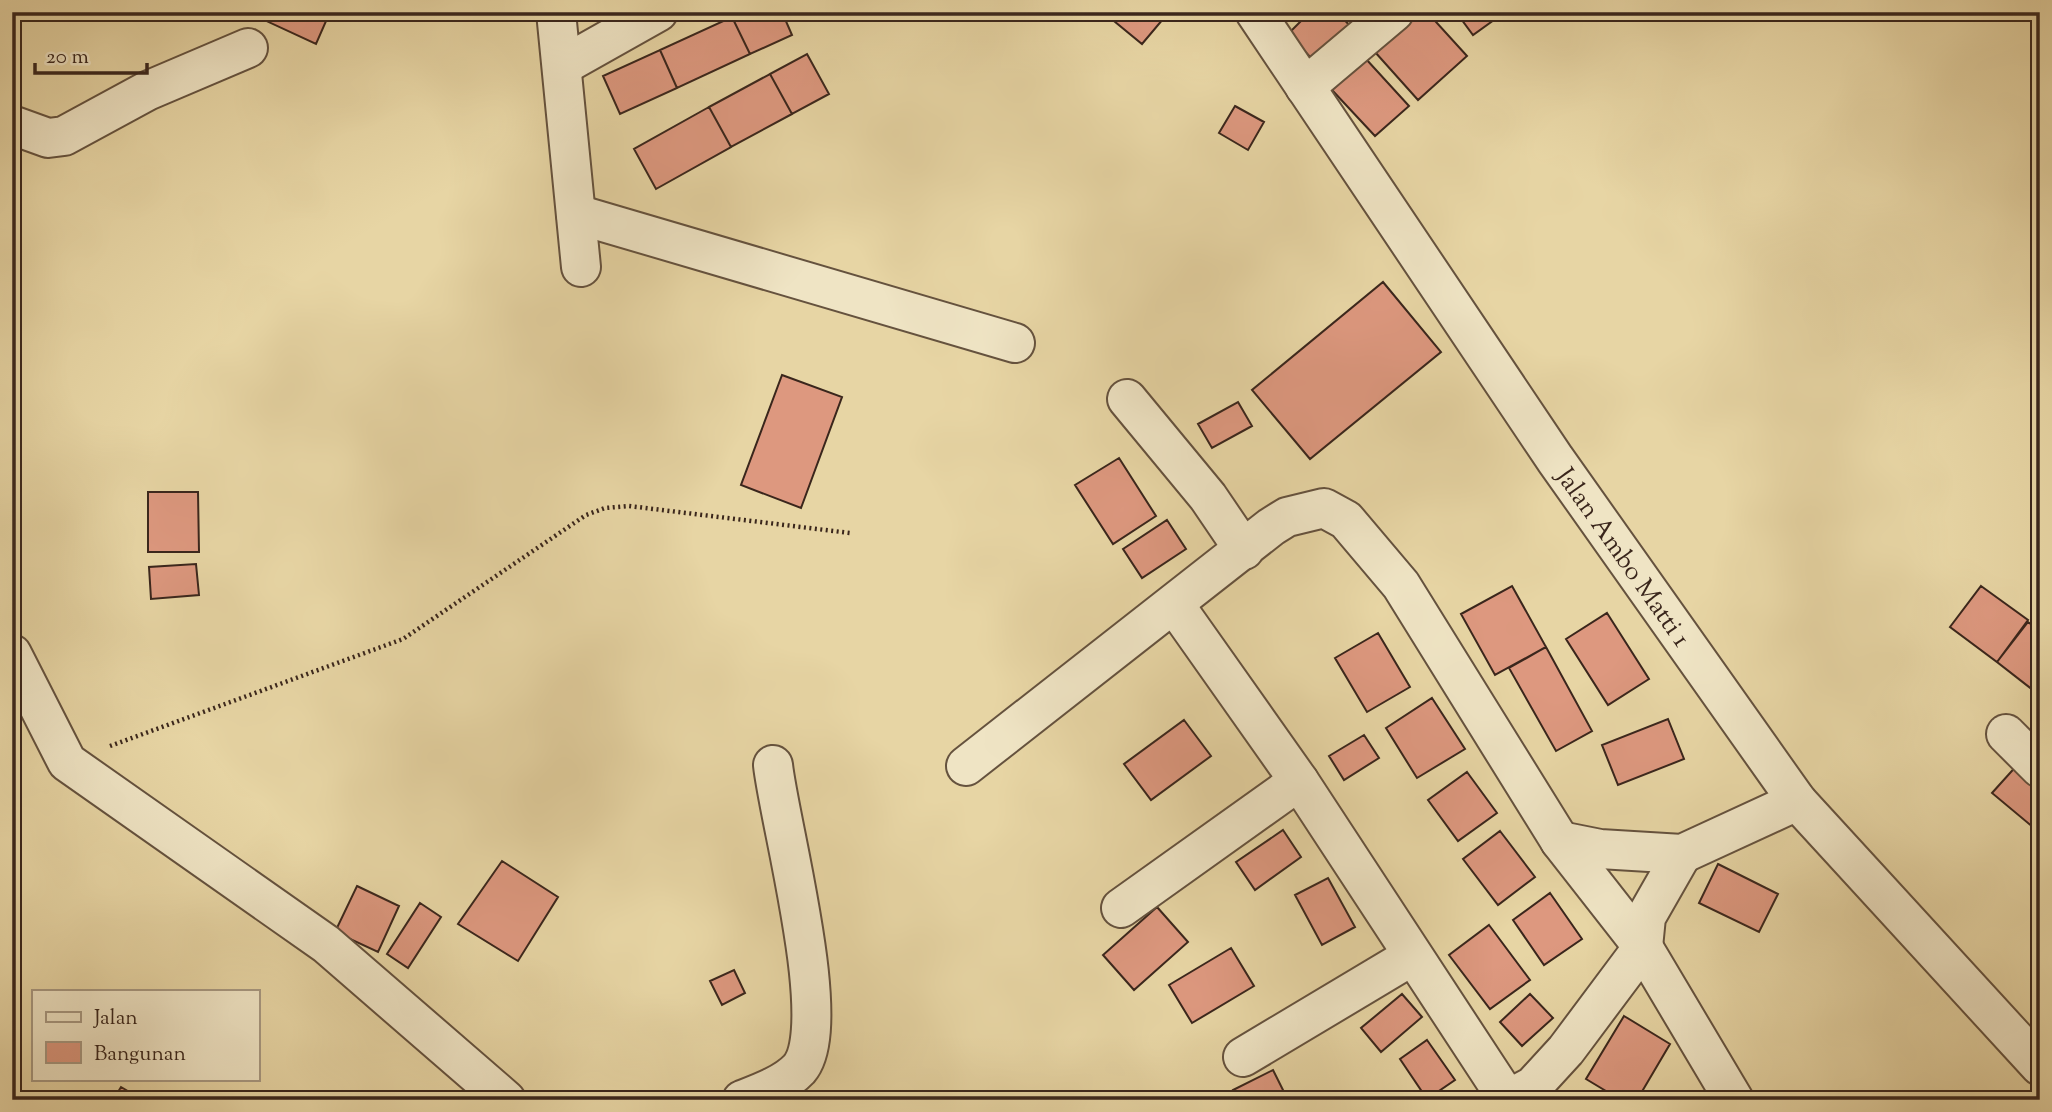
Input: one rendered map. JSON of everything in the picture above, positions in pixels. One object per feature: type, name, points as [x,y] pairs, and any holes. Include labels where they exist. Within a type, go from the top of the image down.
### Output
[{"type":"street","points":[[556,12],[581,267]]},
{"type":"street","points":[[562,66],[658,12]]},
{"type":"street","name":"Jalan Ambo Matti 1","points":[[1255,12],[1555,459],[1797,801],[2040,1066]]},
{"type":"street","points":[[1305,87],[1394,12]]},
{"type":"street","points":[[12,125],[48,138],[64,136],[147,91],[248,48]]},
{"type":"street","points":[[576,214],[1015,343]]},
{"type":"street","points":[[1126,399],[1208,497],[1244,550]]},
{"type":"street","points":[[966,766],[1287,517],[1324,508],[1346,520],[1401,584],[1560,841],[1643,947],[1734,1100]]},
{"type":"street","points":[[1174,604],[1299,781],[1508,1099],[1533,1086],[1566,1050],[1643,947],[1646,917],[1682,854]]},
{"type":"street","points":[[12,654],[67,762],[326,944],[506,1100]]},
{"type":"street","points":[[2006,734],[2040,768]]},
{"type":"street","points":[[742,1100],[769,1089],[799,1069],[807,1052],[812,1023],[801,902],[773,765]]},
{"type":"street","points":[[1121,908],[1299,781]]},
{"type":"street","points":[[1560,841],[1600,849],[1682,854],[1797,801]]},
{"type":"street","points":[[1243,1057],[1412,956]]},
{"type":"path","points":[[67,762],[403,639],[586,515],[605,508],[629,506],[850,533]]},
{"type":"building","points":[[247,12],[330,12],[316,44]]},
{"type":"building","points":[[742,12],[782,12],[792,35],[750,54],[732,17]]},
{"type":"building","points":[[1103,12],[1169,12],[1142,44]]},
{"type":"building","points":[[1310,12],[1337,12],[1353,29],[1316,63],[1288,34]]},
{"type":"building","points":[[1421,12],[1427,12],[1467,56],[1418,100],[1375,52]]},
{"type":"building","points":[[1456,12],[1505,12],[1473,35]]},
{"type":"building","points":[[732,17],[750,54],[677,88],[660,50]]},
{"type":"building","points":[[660,50],[677,88],[620,114],[603,76]]},
{"type":"building","points":[[807,54],[829,94],[792,114],[770,74]]},
{"type":"building","points":[[1366,59],[1409,106],[1375,136],[1332,90]]},
{"type":"building","points":[[770,74],[792,114],[731,147],[709,107]]},
{"type":"building","points":[[1235,106],[1264,122],[1248,150],[1219,133]]},
{"type":"building","points":[[709,107],[731,147],[656,189],[634,149]]},
{"type":"building","points":[[1383,282],[1441,352],[1310,459],[1252,390]]},
{"type":"building","points":[[782,375],[842,397],[801,508],[741,485]]},
{"type":"building","points":[[1238,402],[1252,426],[1212,448],[1198,424]]},
{"type":"building","points":[[1119,458],[1156,516],[1113,544],[1075,485]]},
{"type":"building","points":[[148,492],[198,492],[199,552],[148,552]]},
{"type":"building","points":[[1167,520],[1186,549],[1142,578],[1123,549]]},
{"type":"building","points":[[196,564],[199,595],[151,599],[149,567]]},
{"type":"building","points":[[1512,586],[1546,647],[1495,675],[1461,614]]},
{"type":"building","points":[[1981,586],[2028,620],[1997,662],[1950,627]]},
{"type":"building","points":[[1607,613],[1649,679],[1608,705],[1566,639]]},
{"type":"building","points":[[2028,622],[2040,631],[2038,694],[1997,662]]},
{"type":"building","points":[[1378,633],[1410,687],[1367,712],[1335,658]]},
{"type":"building","points":[[1546,647],[1592,731],[1556,751],[1509,668]]},
{"type":"building","points":[[1432,698],[1465,749],[1417,778],[1386,728]]},
{"type":"building","points":[[1668,719],[1684,759],[1618,785],[1602,745]]},
{"type":"building","points":[[1184,720],[1211,756],[1151,800],[1124,764]]},
{"type":"building","points":[[1364,735],[1379,758],[1344,780],[1329,756]]},
{"type":"building","points":[[2019,763],[2040,781],[2040,833],[1992,793]]},
{"type":"building","points":[[1467,772],[1497,813],[1458,841],[1428,800]]},
{"type":"building","points":[[1283,830],[1301,857],[1255,890],[1236,862]]},
{"type":"building","points":[[1500,831],[1535,877],[1498,905],[1463,859]]},
{"type":"building","points":[[502,861],[558,897],[518,961],[458,924]]},
{"type":"building","points":[[1718,864],[1778,894],[1759,932],[1699,903]]},
{"type":"building","points":[[1328,878],[1355,927],[1322,945],[1295,895]]},
{"type":"building","points":[[357,886],[399,906],[378,952],[335,932]]},
{"type":"building","points":[[1550,893],[1582,939],[1544,965],[1513,920]]},
{"type":"building","points":[[420,903],[441,917],[408,968],[387,954]]},
{"type":"building","points":[[1157,907],[1188,942],[1134,990],[1103,955]]},
{"type":"building","points":[[1489,925],[1530,980],[1490,1009],[1449,955]]},
{"type":"building","points":[[1231,948],[1254,986],[1192,1023],[1169,985]]},
{"type":"building","points":[[734,970],[745,993],[722,1005],[710,981]]},
{"type":"building","points":[[1402,994],[1422,1017],[1381,1052],[1361,1028]]},
{"type":"building","points":[[1530,994],[1553,1018],[1522,1046],[1500,1022]]},
{"type":"building","points":[[1624,1016],[1670,1044],[1637,1100],[1621,1100],[1586,1079]]},
{"type":"building","points":[[1427,1040],[1455,1080],[1427,1099],[1400,1059]]},
{"type":"building","points":[[1273,1070],[1288,1100],[1238,1100],[1233,1090]]},
{"type":"building","points":[[121,1087],[143,1100],[113,1100]]},
{"type":"building","points":[[1585,1092],[1596,1100],[1579,1100]]}]
